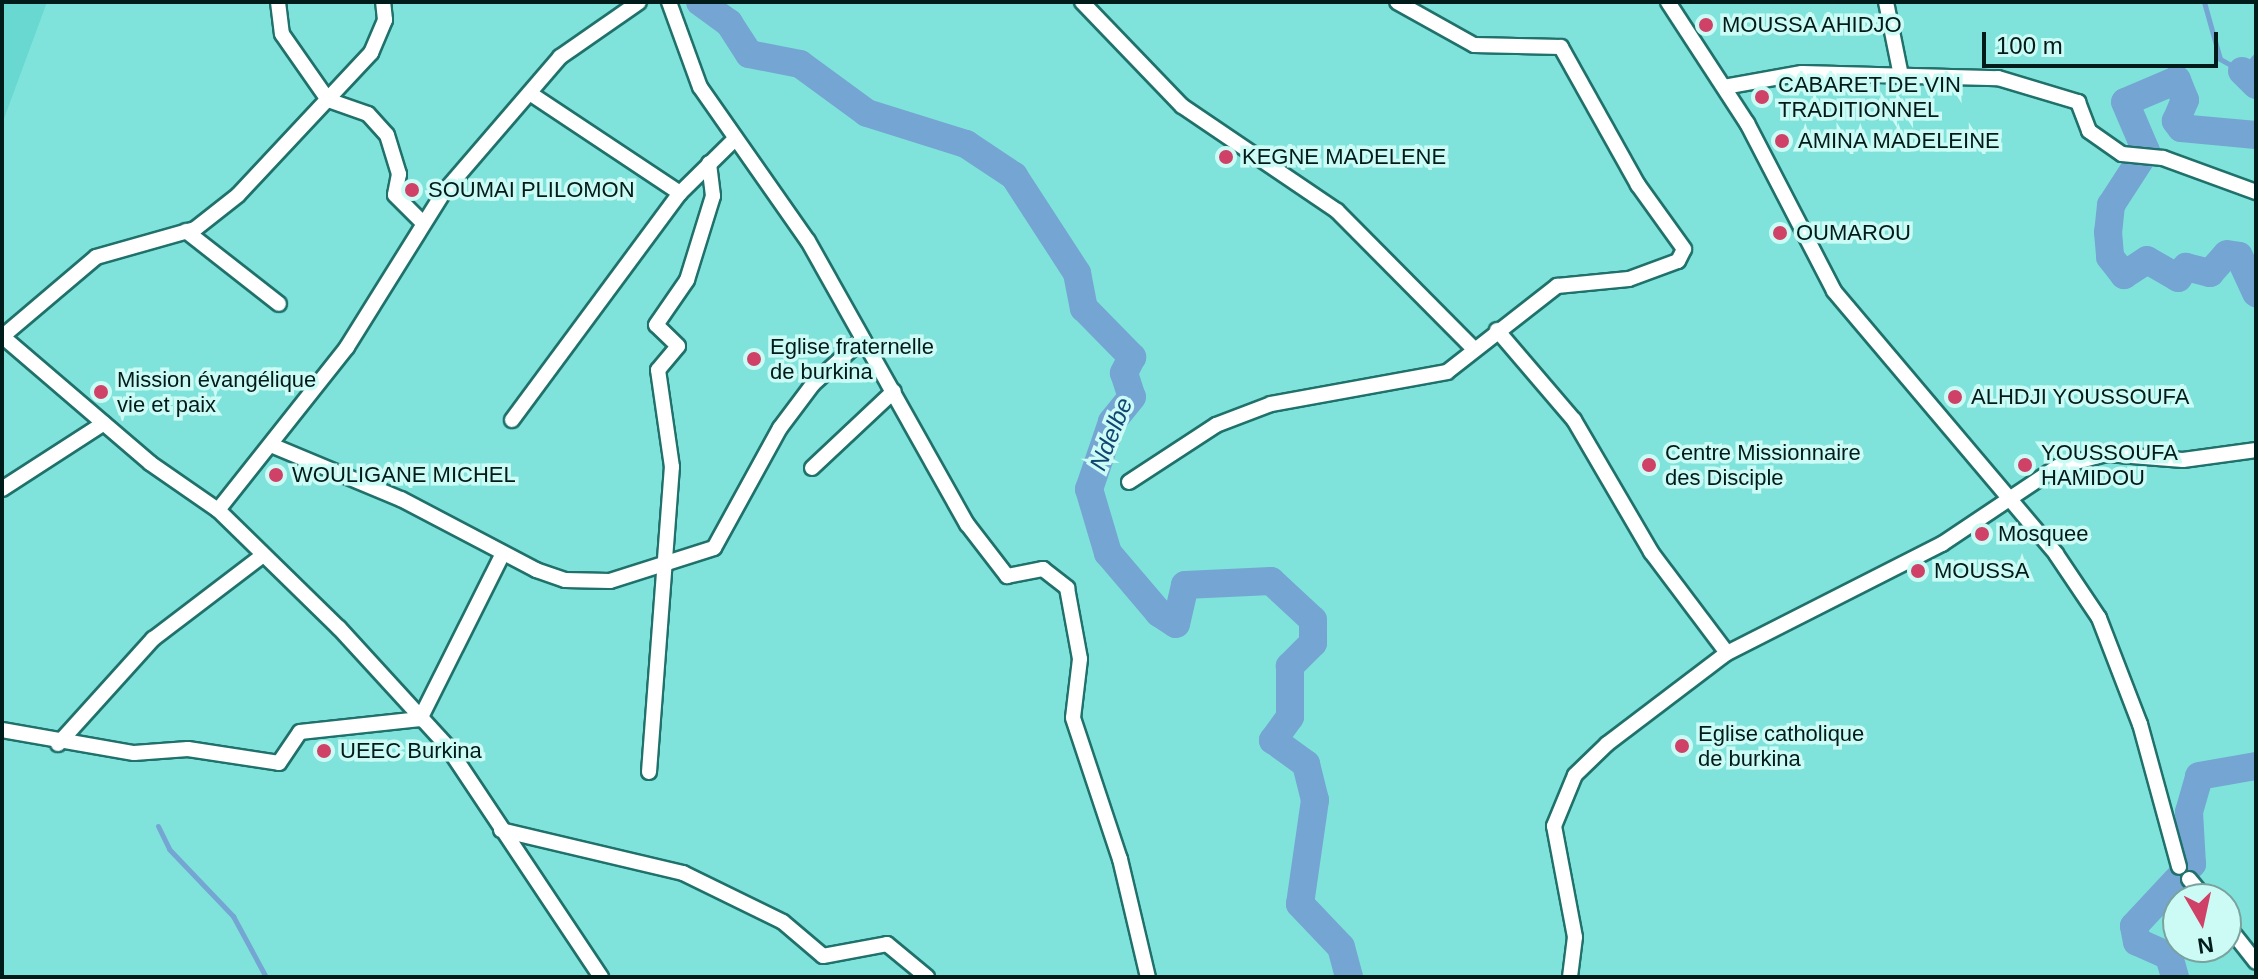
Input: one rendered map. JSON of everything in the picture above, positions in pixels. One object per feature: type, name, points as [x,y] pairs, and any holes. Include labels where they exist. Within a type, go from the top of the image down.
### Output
[{"type":"street","points":[[383,2],[385,20],[371,53],[238,195],[186,231],[96,257],[2,336],[104,423],[218,510],[447,746],[601,977]]},
{"type":"street","points":[[218,510],[347,347],[422,222],[588,31],[639,2]]},
{"type":"street","points":[[669,2],[700,87],[734,140],[775,187],[996,564],[1007,576],[1052,572],[1067,588],[1080,659],[1073,718],[1120,859],[1148,977]]},
{"type":"street","points":[[1082,2],[1182,106],[1337,211],[1472,347]]},
{"type":"street","points":[[1129,482],[1216,425],[1286,401],[1411,384],[1447,372],[1472,347],[1557,286],[1629,279],[1678,261],[1684,249],[1638,185],[1561,47],[1474,45],[1397,2]]},
{"type":"street","points":[[1668,2],[1724,87],[1834,291],[2009,498],[2099,618],[2140,724],[2179,867]]},
{"type":"street","points":[[1886,2],[1900,71]]},
{"type":"street","points":[[274,4],[282,34],[328,100],[368,114],[387,135],[399,174],[395,195],[422,222]]},
{"type":"street","points":[[1724,87],[1802,73],[1900,71],[1998,78],[2078,102],[2089,131],[2122,154],[2163,158],[2256,192]]},
{"type":"street","points":[[531,94],[680,193]]},
{"type":"street","points":[[512,420],[680,193],[734,140]]},
{"type":"street","points":[[649,772],[660,568],[672,467],[658,370],[678,346],[656,325],[687,280],[713,196],[709,163]]},
{"type":"street","points":[[186,231],[279,304]]},
{"type":"street","points":[[1497,330],[1574,420],[1651,552],[1727,653]]},
{"type":"street","points":[[271,445],[401,499],[502,555],[565,580],[592,583],[660,568],[714,548],[780,428],[813,384],[863,339]]},
{"type":"street","points":[[812,468],[894,391]]},
{"type":"street","points":[[2,489],[104,423]]},
{"type":"street","points":[[1570,977],[1575,937],[1554,826],[1558,803],[1607,744],[1727,653],[1895,570],[2009,498],[2085,457],[2138,453],[2183,460],[2256,450]]},
{"type":"street","points":[[420,719],[502,555]]},
{"type":"street","points":[[58,744],[153,639],[262,556]]},
{"type":"street","points":[[2,730],[58,744],[134,753],[188,749],[279,763],[300,732],[420,719]]},
{"type":"street","points":[[501,830],[683,873],[783,922],[823,956],[887,944],[927,977]]},
{"type":"street","points":[[2189,879],[2192,883]]},
{"type":"street","points":[[2242,944],[2256,962]]},
{"type":"shaded area","points":[[2,2],[47,2],[2,124]]},
{"type":"waterway","name":"Ndelbe","points":[[700,2],[729,23],[749,54],[800,64],[867,113],[966,144],[1014,176],[1077,273],[1084,308],[1132,357],[1124,373],[1132,397],[1112,422],[1089,489],[1108,553],[1159,613],[1176,624],[1185,585],[1271,581],[1313,620],[1313,643],[1290,666],[1290,717],[1273,740],[1306,764],[1315,800],[1300,904],[1341,947],[1349,977]]},
{"type":"waterway","points":[[2204,2],[2220,59],[2242,71],[2256,55]]},
{"type":"waterway","points":[[2242,71],[2256,85]]},
{"type":"waterway","points":[[2256,135],[2181,128],[2176,121],[2185,100],[2177,80],[2125,102],[2146,151],[2111,205],[2108,232],[2110,257],[2124,275],[2147,260],[2178,278],[2186,267],[2210,273],[2227,254],[2239,256],[2256,293]]},
{"type":"waterway","points":[[2175,977],[2169,956],[2137,942],[2134,926],[2192,864],[2189,812],[2199,776],[2256,766]]},
{"type":"waterway","points":[[158,826],[169,849],[233,916],[266,977]]},
{"type":"place","name":"MOUSSA AHIDJO","points":[[1706,25]]},
{"type":"place","name":"CABARET DE VIN TRADITIONNEL","points":[[1762,97]]},
{"type":"place","name":"AMINA MADELEINE","points":[[1782,141]]},
{"type":"place","name":"KEGNE MADELENE","points":[[1226,157]]},
{"type":"place","name":"SOUMAI PLILOMON","points":[[412,190]]},
{"type":"place","name":"OUMAROU","points":[[1780,233]]},
{"type":"place","name":"Eglise fraternelle de burkina","points":[[754,359]]},
{"type":"place","name":"Mission évangélique vie et paix","points":[[101,392]]},
{"type":"place","name":"ALHDJI YOUSSOUFA","points":[[1955,397]]},
{"type":"place","name":"Centre Missionnaire des Disciple","points":[[1649,465]]},
{"type":"place","name":"YOUSSOUFA HAMIDOU","points":[[2025,465]]},
{"type":"place","name":"WOULIGANE MICHEL","points":[[276,475]]},
{"type":"place","name":"Mosquee","points":[[1982,534]]},
{"type":"place","name":"MOUSSA","points":[[1918,571]]},
{"type":"place","name":"Eglise catholique de burkina","points":[[1682,746]]},
{"type":"place","name":"UEEC Burkina","points":[[324,751]]}]
